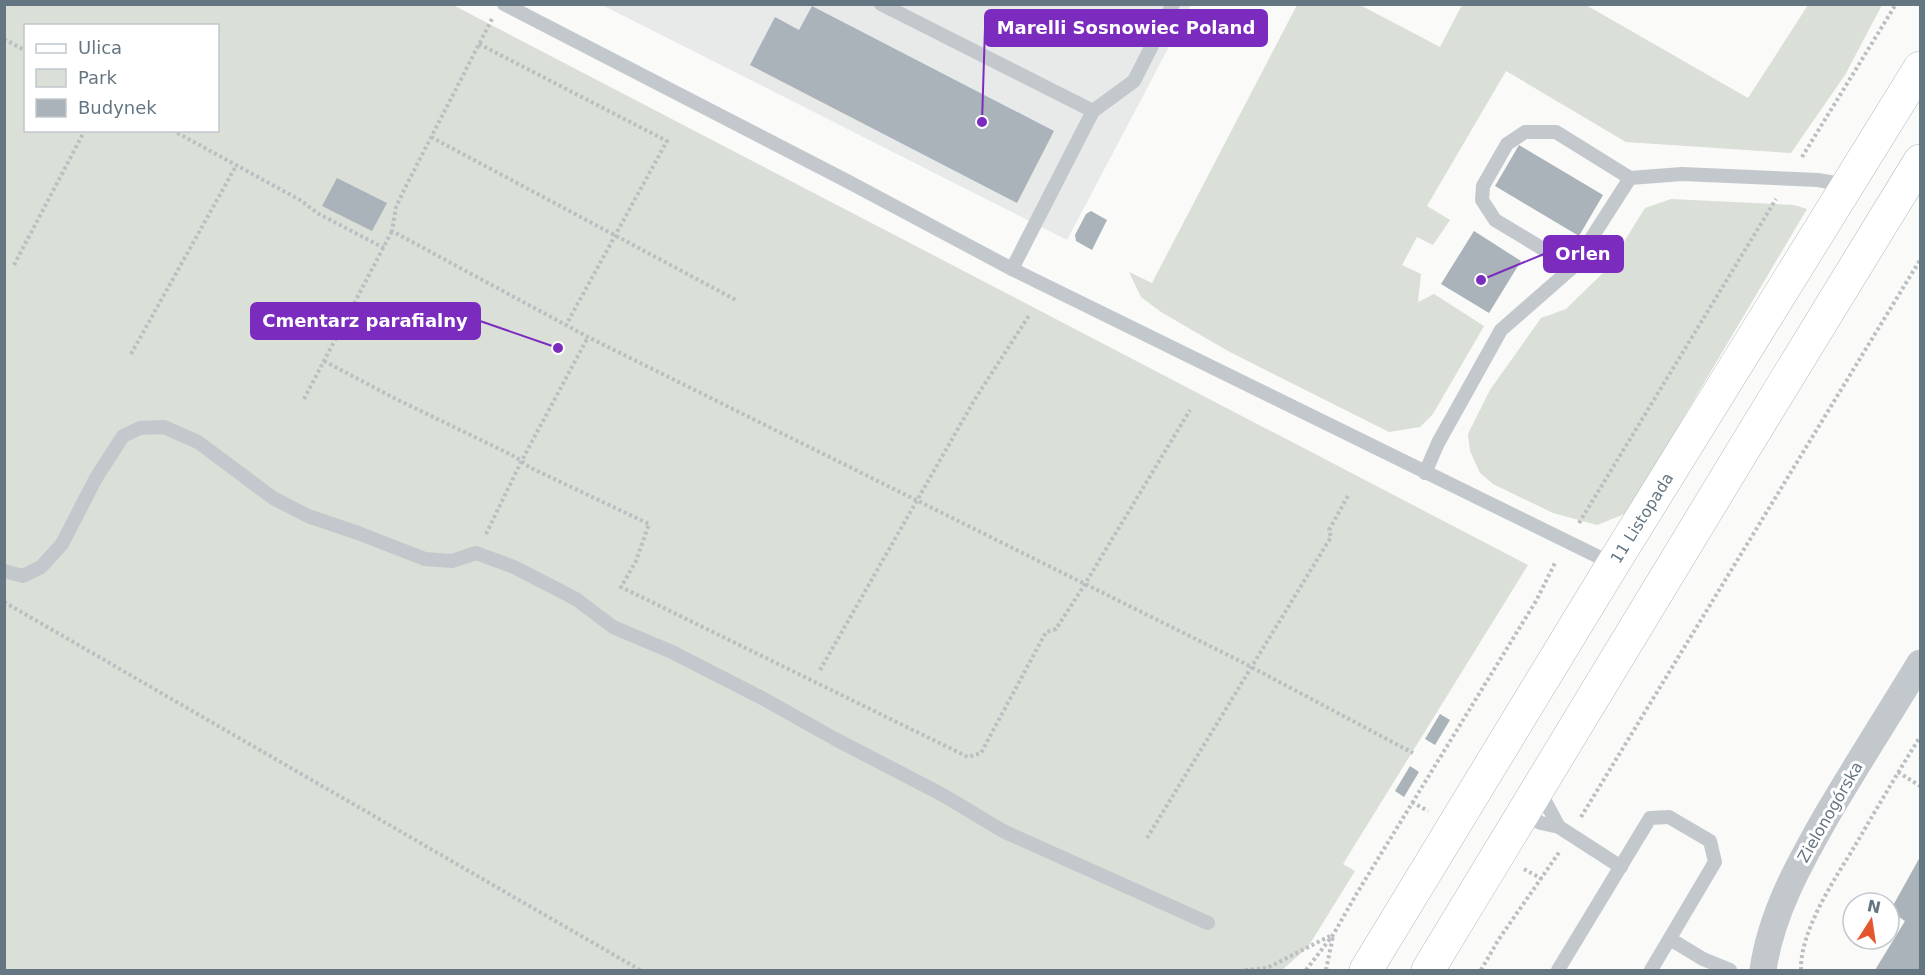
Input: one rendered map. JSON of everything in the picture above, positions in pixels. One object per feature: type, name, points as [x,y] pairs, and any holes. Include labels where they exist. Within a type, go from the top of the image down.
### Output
[{"type":"main road","name":"11 Listopada","points":[[1366,970],[1613,564],[1920,68]]},
{"type":"main road","points":[[1428,970],[1920,161]]},
{"type":"main road","points":[[1848,185],[1890,209]]},
{"type":"main road","points":[[1613,564],[1658,590]]},
{"type":"main road","points":[[1478,787],[1522,815]]},
{"type":"street","name":"Zielonogórska","points":[[1762,970],[1776,912],[1808,848],[1920,663]]},
{"type":"lane","points":[[881,4],[1093,111]]},
{"type":"lane","points":[[1012,269],[1093,111],[1134,81],[1173,4]]},
{"type":"lane","points":[[499,9],[836,176],[1012,269],[1613,564]]},
{"type":"lane","points":[[1573,267],[1495,220],[1482,200],[1483,186],[1507,144],[1525,132],[1556,132],[1630,178],[1682,174],[1789,178],[1848,185]]},
{"type":"lane","points":[[1425,472],[1438,443],[1501,330],[1573,267],[1630,178]]},
{"type":"lane","points":[[4,571],[23,576],[41,567],[62,544],[96,478],[123,436],[140,428],[164,428],[198,442],[273,498],[308,516],[425,559],[453,561],[476,553],[514,567],[576,599],[613,627],[672,652],[764,699],[943,795],[1003,831],[1208,923]]},
{"type":"lane","points":[[1540,787],[1545,801],[1565,831]]},
{"type":"lane","points":[[1522,815],[1565,831],[1621,867]]},
{"type":"lane","points":[[1558,970],[1650,818],[1669,817],[1710,841],[1715,862],[1651,970]]},
{"type":"lane","points":[[1670,939],[1703,959],[1730,970]]},
{"type":"path","points":[[1306,970],[1333,935],[1356,893],[1536,601],[1568,541],[1896,4]]},
{"type":"path","points":[[304,399],[384,248],[392,231],[396,207],[499,9]]},
{"type":"path","points":[[4,39],[24,50]]},
{"type":"path","points":[[479,44],[667,141],[566,325]]},
{"type":"path","points":[[14,265],[84,132]]},
{"type":"path","points":[[176,132],[384,248]]},
{"type":"path","points":[[431,137],[736,300]]},
{"type":"path","points":[[131,354],[236,166]]},
{"type":"path","points":[[392,231],[588,337],[1252,668],[1413,753]]},
{"type":"path","points":[[1480,970],[1542,879],[1565,831],[1920,260]]},
{"type":"path","points":[[820,670],[975,399],[1030,314]]},
{"type":"path","points":[[476,553],[521,462],[588,337]]},
{"type":"path","points":[[324,361],[516,457],[521,462],[649,524],[636,561],[621,587],[968,757],[981,753],[1046,632],[1056,629],[1190,411]]},
{"type":"path","points":[[1147,838],[1331,537],[1329,530],[1349,494]]},
{"type":"path","points":[[4,602],[640,970]]},
{"type":"path","points":[[1801,970],[1800,957],[1819,908],[1920,737]]},
{"type":"path","points":[[1898,772],[1920,786]]},
{"type":"path","points":[[1245,970],[1267,968],[1333,935]]},
{"type":"path","points":[[1326,970],[1333,935]]},
{"type":"shaded area","points":[[602,5],[1191,5],[1067,240]]},
{"type":"green space","points":[[5,5],[453,5],[1528,565],[1343,864],[1355,871],[1308,947],[1282,970],[5,970]]},
{"type":"green space","points":[[1297,5],[1360,5],[1440,47],[1462,5],[1586,5],[1748,98],[1808,5],[1882,5],[1845,75],[1791,153],[1626,142],[1506,71],[1427,206],[1450,220],[1433,245],[1417,237],[1402,265],[1421,274],[1418,302],[1434,294],[1484,326],[1433,414],[1420,427],[1389,432],[1228,351],[1161,312],[1141,297],[1129,272],[1152,283]]},
{"type":"green space","points":[[1671,199],[1794,205],[1807,209],[1627,513],[1597,525],[1553,513],[1493,484],[1480,473],[1470,451],[1468,434],[1490,390],[1541,318],[1566,309],[1607,269],[1645,208]]},
{"type":"building","points":[[812,6],[1054,131],[1017,203],[750,65],[775,17],[799,30]]},
{"type":"building","points":[[1519,145],[1603,195],[1579,236],[1495,186]]},
{"type":"building","points":[[337,178],[387,203],[372,231],[322,206]]},
{"type":"building","points":[[1091,211],[1107,220],[1092,250],[1076,241],[1075,235],[1086,214]]},
{"type":"building","points":[[1474,231],[1521,261],[1489,313],[1441,284]]},
{"type":"building","points":[[1440,714],[1450,720],[1435,745],[1425,739]]},
{"type":"building","points":[[1410,766],[1419,772],[1404,797],[1395,791]]},
{"type":"building","points":[[1920,857],[1920,970],[1875,970],[1887,951],[1901,951],[1901,928],[1905,921],[1901,918],[1901,891]]},
{"type":"place","name":"Marelli Sosnowiec Poland","points":[[982,122]]},
{"type":"place","name":"Orlen","points":[[1481,280]]},
{"type":"place","name":"Cmentarz parafialny","points":[[558,348]]}]
